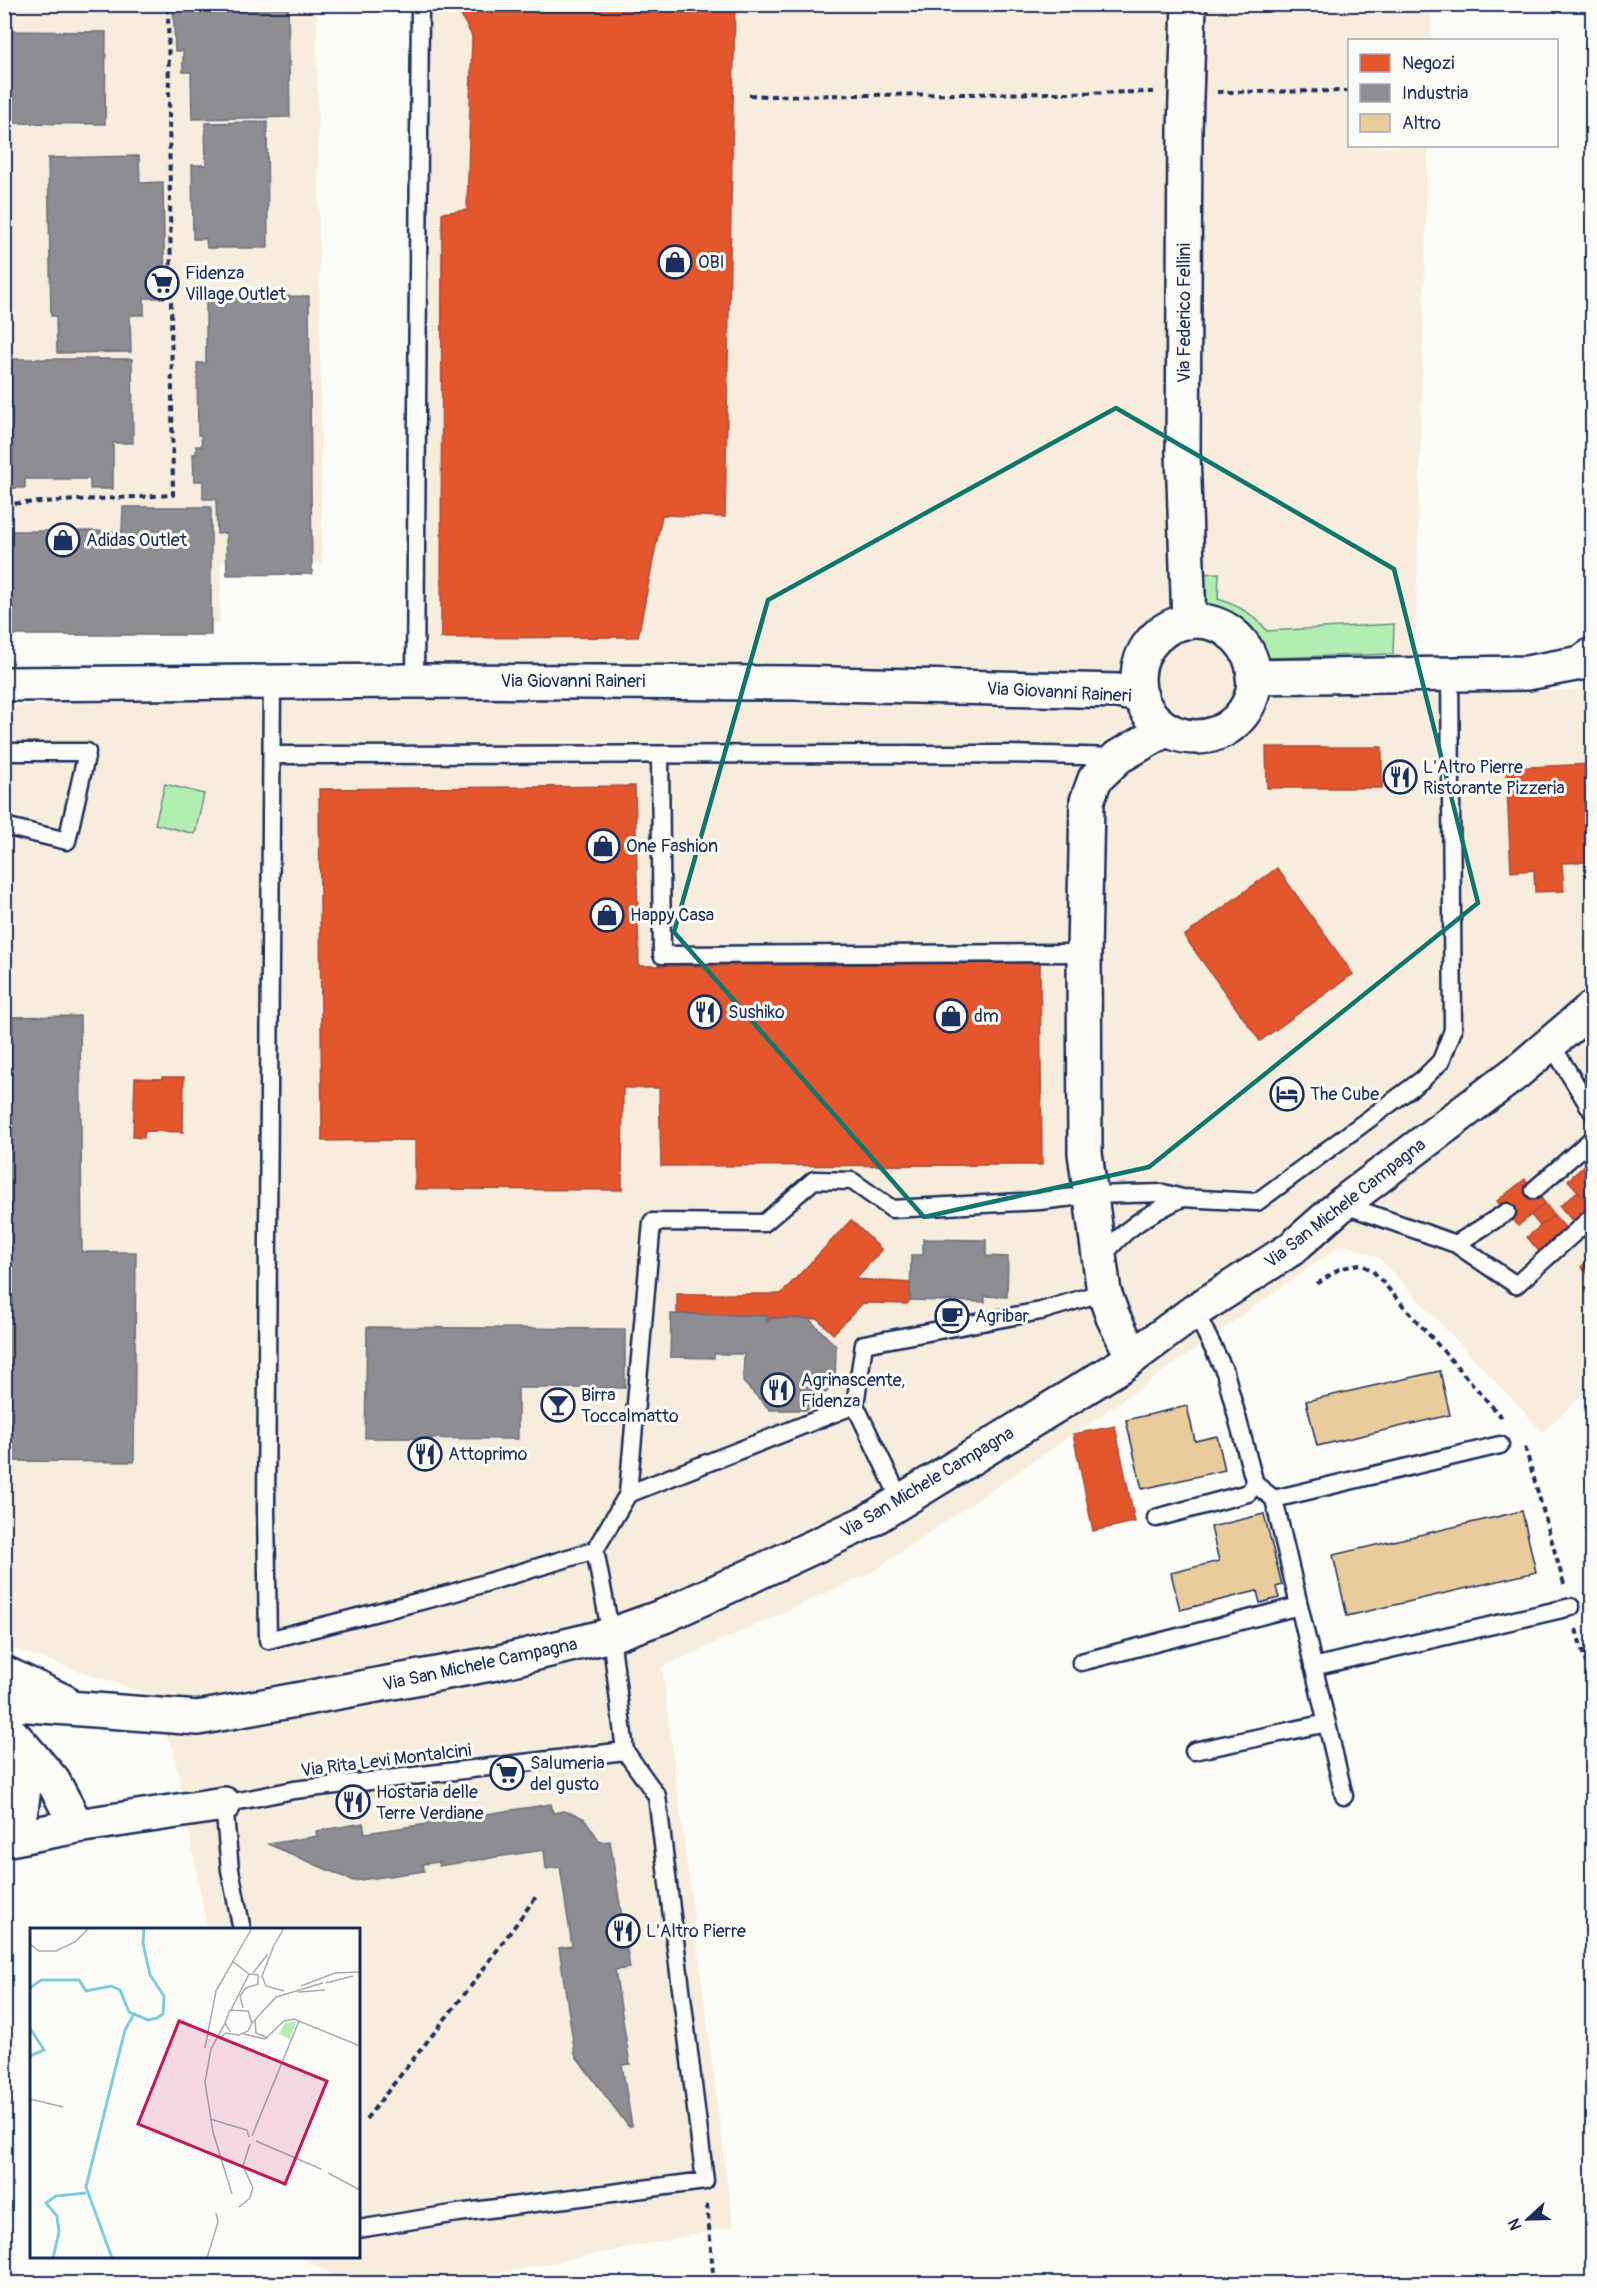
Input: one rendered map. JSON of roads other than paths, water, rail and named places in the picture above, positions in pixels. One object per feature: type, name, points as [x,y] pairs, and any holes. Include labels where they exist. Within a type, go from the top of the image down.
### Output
[{"type":"street","name":"Via Federico Fellini","points":[[1189,4],[1186,92],[1183,453],[1189,622]]},
{"type":"street","points":[[1199,621],[1219,625],[1244,645],[1253,666],[1253,677],[1254,686],[1248,705],[1236,722],[1206,736],[1186,736],[1167,729],[1151,714],[1141,696],[1138,681],[1141,661],[1150,643],[1161,633],[1179,623],[1199,621]]},
{"type":"street","points":[[1253,677],[1527,673],[1581,663],[1593,655]]},
{"type":"street","name":"Via Giovanni Raineri","points":[[4,684],[415,681],[793,683],[1118,691],[1141,696]]},
{"type":"street","points":[[1133,1357],[1113,1317],[1102,1277],[1085,1153],[1084,953],[1088,801],[1095,779],[1118,757],[1167,729]]},
{"type":"street","name":"Via San Michele Campagna","points":[[4,1703],[198,1718],[496,1663],[611,1635],[664,1616],[867,1522],[1133,1357],[1195,1311],[1291,1250],[1342,1204],[1517,1072],[1593,1008]]},
{"type":"street","name":"Via San Michele Campagna","points":[[4,1673],[81,1710]]},
{"type":"street","points":[[13,1735],[53,1781],[77,1826]]},
{"type":"street","points":[[4,1833],[21,1810],[25,1780],[13,1735]]},
{"type":"street","points":[[4,1840],[77,1826],[224,1804]]},
{"type":"lane","points":[[415,681],[420,4]]},
{"type":"lane","points":[[360,2229],[458,2213],[705,2181],[657,1796],[625,1751],[611,1635],[595,1550],[628,1494],[652,1222],[764,1222],[814,1180],[852,1181],[892,1209],[1040,1201],[1090,1195],[1163,1193],[1182,1198],[1257,1203],[1423,1079],[1440,1061],[1453,1030],[1450,674]]},
{"type":"lane","points":[[272,682],[266,1511],[268,1640],[452,1593],[595,1550]]},
{"type":"lane","points":[[4,752],[87,752],[67,841],[4,826]]},
{"type":"lane","points":[[660,754],[662,955],[1084,953]]},
{"type":"lane","points":[[272,755],[1008,754],[1118,757]]},
{"type":"lane","points":[[1551,1044],[1593,1111]]},
{"type":"lane","points":[[1534,1190],[1593,1139]]},
{"type":"lane","points":[[901,1501],[855,1405],[864,1344],[1041,1311],[1102,1277],[1114,1240],[1158,1209],[1182,1198]]},
{"type":"lane","points":[[1342,1204],[1456,1244],[1516,1285],[1593,1217]]},
{"type":"lane","points":[[1456,1244],[1507,1212]]},
{"type":"lane","points":[[1195,1311],[1225,1372],[1255,1484],[1274,1499],[1344,1796]]},
{"type":"lane","points":[[628,1494],[855,1405]]},
{"type":"lane","points":[[1274,1499],[1500,1445]]},
{"type":"lane","points":[[1156,1518],[1248,1493],[1255,1484]]},
{"type":"lane","points":[[1081,1662],[1299,1606]]},
{"type":"lane","points":[[1313,1667],[1571,1607]]},
{"type":"lane","points":[[1194,1751],[1327,1723]]},
{"type":"lane","name":"Via Rita Levi Montalcini","points":[[224,1804],[294,1790],[625,1751]]},
{"type":"lane","points":[[224,1804],[230,1870],[242,1928]]},
{"type":"place","name":"OBI","points":[[675,262]]},
{"type":"place","name":"Fidenza Village Outlet","points":[[162,283]]},
{"type":"place","name":"Adidas Outlet","points":[[63,540]]},
{"type":"place","name":"L'Altro Pierre Ristorante Pizzeria","points":[[1400,777]]},
{"type":"place","name":"One Fashion","points":[[603,846]]},
{"type":"place","name":"Happy Casa","points":[[607,915]]},
{"type":"place","name":"Sushiko","points":[[705,1012]]},
{"type":"place","name":"dm","points":[[951,1016]]},
{"type":"place","name":"The Cube","points":[[1287,1094]]},
{"type":"place","name":"Agribar","points":[[952,1316]]},
{"type":"place","name":"Agrinascente, Fidenza","points":[[778,1390]]},
{"type":"place","name":"Birra Toccalmatto","points":[[558,1405]]},
{"type":"place","name":"Attoprimo","points":[[425,1454]]},
{"type":"place","name":"Salumeria del gusto","points":[[507,1773]]},
{"type":"place","name":"Hostaria delle Terre Verdiane","points":[[353,1802]]},
{"type":"place","name":"L'Altro Pierre","points":[[623,1931]]}]
